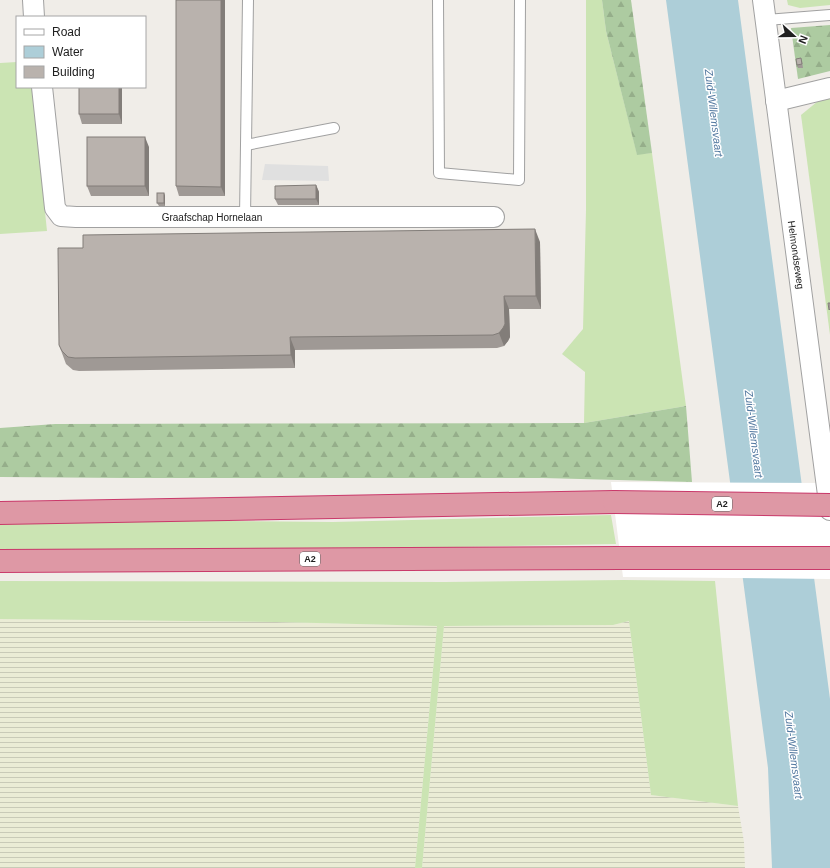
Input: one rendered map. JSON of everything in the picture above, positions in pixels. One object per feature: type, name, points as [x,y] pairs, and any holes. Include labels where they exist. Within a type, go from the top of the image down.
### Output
[{"type":"highway","name":"A2","points":[[0,513],[614,502],[830,505]]},
{"type":"highway","name":"A2","points":[[0,561],[830,558]]},
{"type":"street","points":[[32,0],[34,16]]},
{"type":"street","name":"Helmondseweg","points":[[763,0],[830,510]]},
{"type":"street","name":"Graafschap Hornelaan","points":[[42,88],[55,208],[61,216],[494,217]]},
{"type":"street","points":[[776,100],[830,88]]},
{"type":"lane","points":[[245,217],[248,0]]},
{"type":"lane","points":[[438,0],[439,173],[519,180],[520,0]]},
{"type":"lane","points":[[766,20],[830,15]]},
{"type":"lane","points":[[246,145],[334,128]]},
{"type":"green space","points":[[586,0],[602,0],[606,31],[637,154],[652,153],[686,406],[584,423],[585,372],[562,354],[583,329],[586,210]]},
{"type":"green space","points":[[602,0],[631,0],[652,153],[637,155],[606,31]]},
{"type":"green space","points":[[787,0],[830,0],[830,5],[800,8],[788,5]]},
{"type":"green space","points":[[830,25],[830,71],[798,79],[791,28]]},
{"type":"green space","points":[[16,62],[16,88],[32,88],[47,231],[0,234],[0,63]]},
{"type":"green space","points":[[830,96],[830,335],[801,115],[823,97]]},
{"type":"green space","points":[[686,406],[692,482],[543,478],[0,477],[0,428],[55,424],[584,423]]},
{"type":"green space","points":[[611,515],[616,544],[235,551],[0,551],[0,519],[333,522]]},
{"type":"green space","points":[[624,580],[715,581],[738,806],[651,795],[629,621],[613,625],[444,626],[422,868],[415,868],[437,626],[276,622],[0,619],[0,581],[445,582]]},
{"type":"green space","points":[[0,619],[276,622],[437,626],[415,868],[0,868]]},
{"type":"green space","points":[[629,621],[651,795],[738,806],[744,842],[745,868],[422,868],[444,626],[613,625]]},
{"type":"shaded area","points":[[265,164],[328,166],[329,181],[262,180]]},
{"type":"water","name":"Zuid-Willemsvaart","points":[[666,0],[738,0],[830,699],[830,868],[772,868],[768,768]]},
{"type":"pier","points":[[611,482],[830,483],[830,579],[623,577]]},
{"type":"building","points":[[176,0],[221,0],[221,187],[176,186]]},
{"type":"building","points":[[801,58],[802,64],[797,65],[796,59]]},
{"type":"building","points":[[79,88],[119,88],[119,114],[79,114]]},
{"type":"building","points":[[87,137],[145,137],[145,186],[87,186]]},
{"type":"building","points":[[316,185],[316,199],[275,199],[275,186]]},
{"type":"building","points":[[157,193],[164,193],[164,203],[157,203]]},
{"type":"building","points":[[535,229],[536,296],[504,296],[505,324],[499,333],[493,335],[290,337],[291,355],[75,358],[68,357],[59,345],[58,248],[83,248],[83,235]]}]
